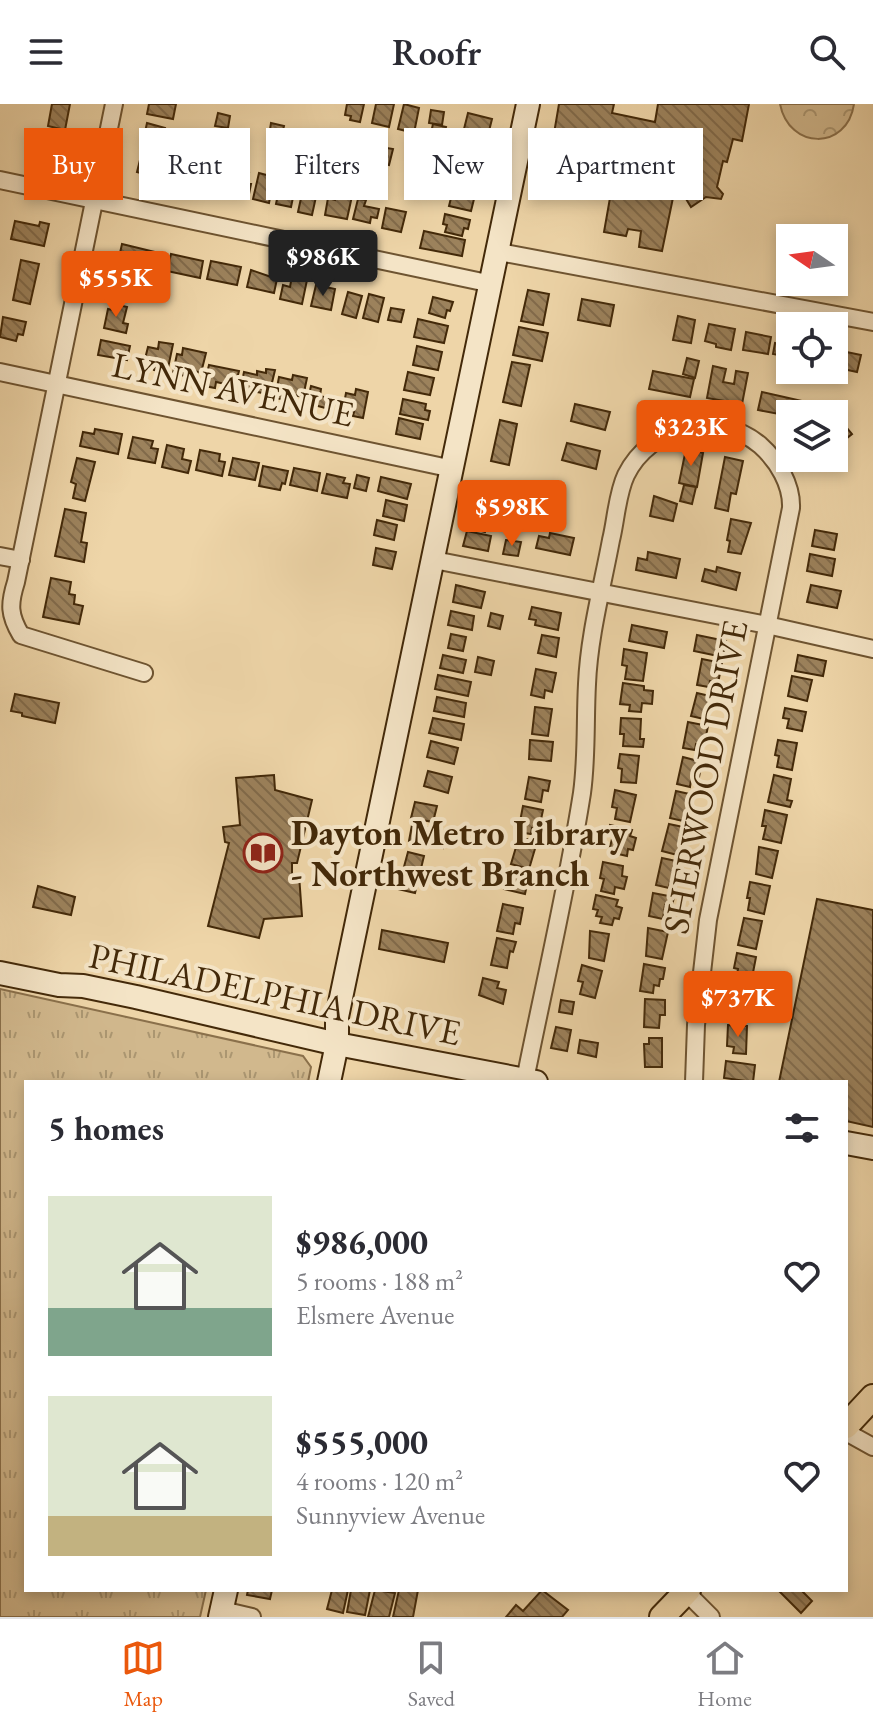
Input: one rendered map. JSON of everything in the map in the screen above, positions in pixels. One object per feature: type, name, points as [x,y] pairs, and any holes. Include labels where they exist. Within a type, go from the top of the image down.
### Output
[{"type":"main road","points":[[848,1424],[873,1397]]},
{"type":"main road","points":[[662,1617],[686,1592]]},
{"type":"street","points":[[109,128],[114,104]]},
{"type":"street","points":[[329,1080],[337,1044],[337,1017],[528,104]]},
{"type":"street","points":[[0,180],[24,185]]},
{"type":"street","points":[[144,673],[21,635],[12,621],[9,605],[21,560],[94,200],[492,284]]},
{"type":"street","points":[[499,252],[873,322]]},
{"type":"street","name":"LYNN AVENUE","points":[[0,372],[453,469]]},
{"type":"street","name":"SHERWOOD DRIVE","points":[[601,592],[623,482],[638,456],[651,442],[675,430],[690,427],[728,428],[758,443],[767,452],[789,486],[791,508],[708,920],[696,1025],[694,1080]]},
{"type":"street","points":[[0,556],[21,560]]},
{"type":"street","points":[[434,560],[767,625],[873,649]]},
{"type":"street","points":[[531,1080],[582,794],[589,655],[601,592]]},
{"type":"street","name":"PHILADELPHIA DRIVE","points":[[0,973],[59,985],[83,986],[337,1044],[526,1080]]},
{"type":"street","points":[[848,1143],[873,1148]]},
{"type":"street","points":[[848,1433],[873,1447]]},
{"type":"street","points":[[688,1592],[711,1617]]},
{"type":"street","points":[[223,1606],[252,1617]]},
{"type":"green space","points":[[780,104],[854,104],[841,130],[830,137],[818,139],[794,130],[785,119]]},
{"type":"green space","points":[[0,989],[303,1056],[311,1067],[308,1080],[24,1080],[24,1592],[206,1592],[200,1617],[0,1617]]},
{"type":"building","points":[[52,104],[70,104],[65,128],[48,126]]},
{"type":"building","points":[[149,104],[176,104],[173,119],[147,114]]},
{"type":"building","points":[[347,104],[364,104],[360,122],[350,120],[351,116],[345,115]]},
{"type":"building","points":[[376,104],[394,104],[389,127],[372,123]]},
{"type":"building","points":[[404,104],[419,108],[415,128],[398,129]]},
{"type":"building","points":[[559,104],[614,104],[612,113],[655,122],[658,104],[749,104],[742,141],[733,139],[727,162],[723,161],[717,187],[723,194],[721,199],[703,199],[703,128],[555,128]]},
{"type":"building","points":[[431,110],[444,112],[442,125],[429,123]]},
{"type":"building","points":[[218,113],[230,116],[228,128],[215,126]]},
{"type":"building","points":[[468,113],[492,119],[490,128],[464,128]]},
{"type":"building","points":[[147,123],[165,128],[146,128]]},
{"type":"building","points":[[271,123],[284,126],[284,128],[270,128]]},
{"type":"building","points":[[388,148],[393,149],[388,165]]},
{"type":"building","points":[[259,173],[266,175],[266,200],[270,200],[269,203],[253,199]]},
{"type":"building","points":[[277,200],[292,200],[291,207],[276,204]]},
{"type":"building","points":[[301,200],[315,200],[312,215],[298,212]]},
{"type":"building","points":[[328,200],[351,200],[347,219],[325,215]]},
{"type":"building","points":[[358,200],[366,200],[364,206],[379,209],[377,218],[371,217],[370,223],[353,219]]},
{"type":"building","points":[[450,200],[474,200],[471,211],[449,206]]},
{"type":"building","points":[[610,200],[673,200],[662,251],[639,247],[641,231],[628,229],[626,236],[604,232]]},
{"type":"building","points":[[687,200],[702,200],[691,207]]},
{"type":"building","points":[[386,208],[406,212],[401,232],[382,228]]},
{"type":"building","points":[[445,214],[470,220],[462,236],[445,232]]},
{"type":"building","points":[[15,221],[39,226],[40,222],[49,224],[44,246],[11,239]]},
{"type":"building","points":[[424,231],[465,240],[462,256],[420,248]]},
{"type":"building","points":[[122,244],[159,253],[155,271],[118,262]]},
{"type":"building","points":[[171,254],[203,261],[200,278],[167,271]]},
{"type":"building","points":[[21,260],[39,264],[30,304],[13,300]]},
{"type":"building","points":[[211,261],[241,267],[237,285],[207,279]]},
{"type":"building","points":[[120,268],[134,271],[129,293],[111,289]]},
{"type":"building","points":[[251,270],[277,279],[274,293],[247,287]]},
{"type":"building","points":[[292,276],[307,280],[302,304],[280,299],[283,285],[290,287]]},
{"type":"building","points":[[316,285],[335,289],[331,310],[311,306]]},
{"type":"building","points":[[528,290],[549,294],[543,325],[521,321]]},
{"type":"building","points":[[348,292],[362,296],[356,318],[342,314]]},
{"type":"building","points":[[369,294],[384,298],[378,322],[363,318]]},
{"type":"building","points":[[433,297],[453,302],[445,318],[429,313]]},
{"type":"building","points":[[582,299],[614,305],[610,326],[578,320]]},
{"type":"building","points":[[114,304],[127,307],[123,323],[128,324],[126,333],[104,328],[108,309],[113,310]]},
{"type":"building","points":[[391,308],[404,310],[401,322],[388,320]]},
{"type":"building","points":[[678,316],[695,320],[691,343],[673,340]]},
{"type":"building","points":[[3,317],[26,322],[23,335],[18,334],[16,341],[0,337]]},
{"type":"building","points":[[418,319],[448,326],[444,343],[414,337]]},
{"type":"building","points":[[709,324],[735,329],[731,350],[705,341]]},
{"type":"building","points":[[519,327],[548,333],[542,361],[513,355]]},
{"type":"building","points":[[746,332],[771,337],[768,354],[743,350]]},
{"type":"building","points":[[101,340],[130,346],[127,360],[98,355]]},
{"type":"building","points":[[159,342],[173,344],[167,373],[154,370],[155,365],[144,363],[148,347],[158,349]]},
{"type":"building","points":[[417,346],[442,352],[438,370],[413,365]]},
{"type":"building","points":[[183,348],[206,353],[201,373],[195,371],[193,378],[173,373],[177,354],[182,355]]},
{"type":"building","points":[[848,352],[861,355],[857,372],[848,370]]},
{"type":"building","points":[[687,358],[699,361],[695,378],[683,374]]},
{"type":"building","points":[[512,362],[530,365],[521,406],[503,402]]},
{"type":"building","points":[[209,365],[239,371],[235,386],[216,382],[215,388],[204,386]]},
{"type":"building","points":[[713,366],[726,369],[723,382],[734,384],[736,371],[748,373],[742,404],[707,398]]},
{"type":"building","points":[[266,369],[275,370],[270,391],[240,391],[244,372],[257,375],[257,371],[266,373]]},
{"type":"building","points":[[653,371],[694,379],[690,397],[649,389]]},
{"type":"building","points":[[408,372],[434,378],[430,395],[404,390]]},
{"type":"building","points":[[293,375],[307,378],[303,397],[289,394],[287,400],[275,398],[279,377],[292,380]]},
{"type":"building","points":[[311,386],[321,389],[320,396],[332,399],[329,409],[307,403]]},
{"type":"building","points":[[356,389],[368,392],[363,418],[343,409],[346,393],[355,395]]},
{"type":"building","points":[[762,392],[798,400],[776,400],[776,413],[758,410]]},
{"type":"building","points":[[403,399],[426,404],[425,410],[430,411],[428,420],[400,414]]},
{"type":"building","points":[[575,404],[610,412],[605,430],[571,421]]},
{"type":"building","points":[[399,418],[423,424],[420,439],[396,434]]},
{"type":"building","points":[[500,420],[517,424],[509,465],[491,461]]},
{"type":"building","points":[[95,429],[122,434],[118,454],[80,446],[83,432],[94,434]]},
{"type":"building","points":[[133,437],[153,441],[151,448],[158,449],[155,463],[128,458]]},
{"type":"building","points":[[567,443],[600,451],[596,469],[562,460]]},
{"type":"building","points":[[167,445],[184,449],[182,459],[191,461],[188,473],[162,467]]},
{"type":"building","points":[[686,449],[703,453],[697,487],[679,483]]},
{"type":"building","points":[[200,450],[220,454],[219,461],[225,462],[222,476],[196,470]]},
{"type":"building","points":[[725,457],[743,461],[736,494],[731,493],[728,511],[715,508]]},
{"type":"building","points":[[77,458],[95,462],[85,501],[73,498],[76,484],[71,482]]},
{"type":"building","points":[[233,458],[259,463],[255,480],[229,475]]},
{"type":"building","points":[[263,466],[288,471],[280,490],[259,486]]},
{"type":"building","points":[[294,468],[320,473],[317,491],[290,485]]},
{"type":"building","points":[[327,474],[345,478],[343,483],[350,484],[347,498],[322,493]]},
{"type":"building","points":[[357,475],[369,478],[366,491],[354,488]]},
{"type":"building","points":[[381,477],[411,484],[407,499],[378,491]]},
{"type":"building","points":[[684,485],[696,487],[692,504],[680,501]]},
{"type":"building","points":[[470,489],[496,492],[494,505],[468,500]]},
{"type":"building","points":[[654,496],[677,504],[673,521],[650,516]]},
{"type":"building","points":[[386,500],[407,505],[404,521],[383,516]]},
{"type":"building","points":[[65,509],[86,513],[81,542],[87,543],[84,562],[55,556]]},
{"type":"building","points":[[464,510],[489,516],[485,532],[461,526]]},
{"type":"building","points":[[509,515],[521,518],[518,533],[506,530]]},
{"type":"building","points":[[731,519],[751,523],[741,554],[728,552]]},
{"type":"building","points":[[377,520],[397,525],[394,540],[374,535]]},
{"type":"building","points":[[815,530],[837,534],[834,550],[812,546]]},
{"type":"building","points":[[467,531],[491,536],[488,551],[463,546]]},
{"type":"building","points":[[550,533],[574,538],[570,555],[536,548],[539,536],[549,538]]},
{"type":"building","points":[[506,540],[521,542],[518,556],[503,554]]},
{"type":"building","points":[[376,548],[396,552],[392,569],[373,565]]},
{"type":"building","points":[[648,552],[680,559],[676,578],[636,570],[638,558],[647,560]]},
{"type":"building","points":[[810,554],[835,559],[832,576],[807,571]]},
{"type":"building","points":[[717,567],[740,573],[736,590],[702,581],[705,569],[716,572]]},
{"type":"building","points":[[51,578],[71,582],[69,594],[75,595],[74,604],[83,606],[79,624],[43,617]]},
{"type":"building","points":[[456,585],[485,592],[481,608],[453,602]]},
{"type":"building","points":[[811,585],[841,591],[837,608],[807,602]]},
{"type":"building","points":[[532,607],[561,613],[558,630],[535,625],[536,620],[529,619]]},
{"type":"building","points":[[451,611],[474,616],[472,630],[448,625]]},
{"type":"building","points":[[491,613],[503,616],[500,629],[488,626]]},
{"type":"building","points":[[632,625],[667,632],[664,648],[629,641]]},
{"type":"building","points":[[451,634],[466,637],[463,651],[448,648]]},
{"type":"building","points":[[542,635],[559,638],[556,657],[538,653]]},
{"type":"building","points":[[697,635],[726,641],[723,657],[694,651]]},
{"type":"building","points":[[624,649],[647,653],[643,681],[625,679],[627,666],[622,665]]},
{"type":"building","points":[[443,655],[466,660],[463,673],[440,668]]},
{"type":"building","points":[[798,655],[826,661],[823,676],[795,671]]},
{"type":"building","points":[[478,657],[494,661],[491,675],[475,672]]},
{"type":"building","points":[[702,659],[722,663],[718,683],[710,681],[709,687],[697,685]]},
{"type":"building","points":[[536,669],[556,673],[552,692],[545,690],[544,698],[531,695]]},
{"type":"building","points":[[438,675],[471,682],[468,696],[435,689]]},
{"type":"building","points":[[792,676],[812,680],[807,701],[788,696]]},
{"type":"building","points":[[623,683],[644,686],[644,690],[653,691],[652,704],[642,703],[641,712],[629,711],[630,705],[620,704]]},
{"type":"building","points":[[697,693],[714,697],[708,720],[691,716]]},
{"type":"building","points":[[15,694],[59,703],[55,723],[11,711]]},
{"type":"building","points":[[437,697],[466,703],[464,717],[434,711]]},
{"type":"building","points":[[535,707],[552,709],[548,736],[532,734]]},
{"type":"building","points":[[785,708],[806,712],[802,731],[787,728],[789,719],[783,718]]},
{"type":"building","points":[[433,718],[464,724],[461,740],[429,733]]},
{"type":"building","points":[[621,718],[641,719],[640,739],[644,739],[643,747],[623,746]]},
{"type":"building","points":[[688,722],[708,726],[704,746],[696,744],[695,750],[683,748]]},
{"type":"building","points":[[530,740],[553,742],[551,761],[529,759]]},
{"type":"building","points":[[778,740],[797,743],[792,770],[777,767],[779,756],[775,755]]},
{"type":"building","points":[[431,741],[458,748],[454,764],[427,757]]},
{"type":"building","points":[[620,754],[639,756],[636,783],[621,782],[622,769],[618,768]]},
{"type":"building","points":[[683,757],[702,762],[698,782],[691,780],[690,787],[677,784]]},
{"type":"building","points":[[428,771],[452,777],[448,793],[424,786]]},
{"type":"building","name":"Dayton Metro Library - Northwest Branch","points":[[274,775],[275,790],[312,800],[297,863],[292,863],[292,874],[299,875],[302,916],[264,919],[259,938],[208,926],[229,843],[225,842],[223,827],[240,825],[236,778]]},
{"type":"building","points":[[774,775],[791,779],[787,800],[792,801],[790,807],[768,802]]},
{"type":"building","points":[[529,777],[550,781],[548,791],[543,790],[541,802],[525,799]]},
{"type":"building","points":[[615,790],[636,795],[630,822],[615,819],[617,808],[612,807]]},
{"type":"building","points":[[676,791],[694,795],[689,815],[684,814],[683,821],[670,818]]},
{"type":"building","points":[[415,802],[437,806],[433,822],[411,818]]},
{"type":"building","points":[[523,806],[543,810],[539,829],[532,828],[531,834],[518,832]]},
{"type":"building","points":[[765,810],[787,815],[781,843],[763,839]]},
{"type":"building","points":[[669,824],[688,828],[681,856],[662,851]]},
{"type":"building","points":[[412,825],[446,831],[443,848],[409,841]]},
{"type":"building","points":[[610,825],[632,830],[630,836],[636,838],[633,850],[628,849],[627,856],[614,853],[616,848],[610,847],[613,835],[609,835]]},
{"type":"building","points":[[519,837],[537,842],[529,869],[511,864]]},
{"type":"building","points":[[759,847],[778,851],[772,878],[756,874]]},
{"type":"building","points":[[408,852],[424,856],[415,893],[398,889]]},
{"type":"building","points":[[662,858],[681,862],[677,883],[670,882],[669,888],[656,885]]},
{"type":"building","points":[[603,862],[623,866],[622,876],[627,877],[624,889],[615,887],[614,894],[601,891]]},
{"type":"building","points":[[508,870],[529,875],[525,894],[504,889]]},
{"type":"building","points":[[750,882],[770,886],[764,914],[748,910]]},
{"type":"building","points":[[38,886],[75,897],[71,915],[33,907]]},
{"type":"building","points":[[653,893],[674,897],[672,906],[665,905],[663,919],[649,916]]},
{"type":"building","points":[[596,895],[618,900],[616,906],[622,908],[619,919],[614,918],[612,925],[600,923],[602,917],[596,916],[598,910],[593,909]]},
{"type":"building","points":[[817,899],[873,910],[873,1127],[848,1121],[848,1080],[779,1080]]},
{"type":"building","points":[[503,904],[523,908],[520,924],[515,923],[513,934],[497,931]]},
{"type":"building","points":[[744,918],[762,921],[756,949],[738,945]]},
{"type":"building","points":[[648,928],[668,932],[662,959],[646,956]]},
{"type":"building","points":[[382,930],[448,943],[444,962],[379,949]]},
{"type":"building","points":[[590,931],[609,934],[604,961],[589,958]]},
{"type":"building","points":[[497,938],[516,942],[513,952],[510,951],[507,968],[491,965]]},
{"type":"building","points":[[737,953],[756,957],[751,983],[736,980],[738,969],[734,968]]},
{"type":"building","points":[[644,964],[665,968],[663,979],[660,979],[659,986],[654,985],[653,993],[640,991]]},
{"type":"building","points":[[582,965],[602,971],[595,998],[580,994],[583,982],[578,981]]},
{"type":"building","points":[[483,978],[499,982],[497,988],[506,990],[503,1004],[479,995]]},
{"type":"building","points":[[733,989],[751,991],[747,1018],[730,1016]]},
{"type":"building","points":[[645,999],[665,1000],[665,1015],[660,1015],[659,1028],[644,1027]]},
{"type":"building","points":[[561,1000],[574,1002],[572,1014],[559,1012]]},
{"type":"building","points":[[728,1025],[747,1026],[746,1054],[733,1053],[734,1047],[727,1046]]},
{"type":"building","points":[[556,1027],[571,1030],[567,1051],[551,1048]]},
{"type":"building","points":[[649,1038],[662,1038],[662,1067],[645,1067],[644,1044],[649,1044]]},
{"type":"building","points":[[580,1040],[598,1043],[596,1057],[578,1053]]},
{"type":"building","points":[[726,1061],[755,1065],[753,1080],[724,1078]]},
{"type":"building","points":[[248,1592],[272,1592],[270,1599],[247,1595]]},
{"type":"building","points":[[331,1592],[348,1592],[343,1613],[327,1609]]},
{"type":"building","points":[[351,1592],[370,1592],[365,1615],[347,1612]]},
{"type":"building","points":[[374,1592],[395,1593],[389,1617],[368,1617]]},
{"type":"building","points":[[399,1592],[418,1592],[413,1617],[393,1617]]},
{"type":"building","points":[[540,1592],[568,1610],[562,1617],[506,1617],[516,1605],[523,1611]]},
{"type":"building","points":[[780,1592],[803,1592],[812,1601],[801,1613]]},
{"type":"place","name":"Dayton Metro Library - Northwest Branch","points":[[263,853]]}]
